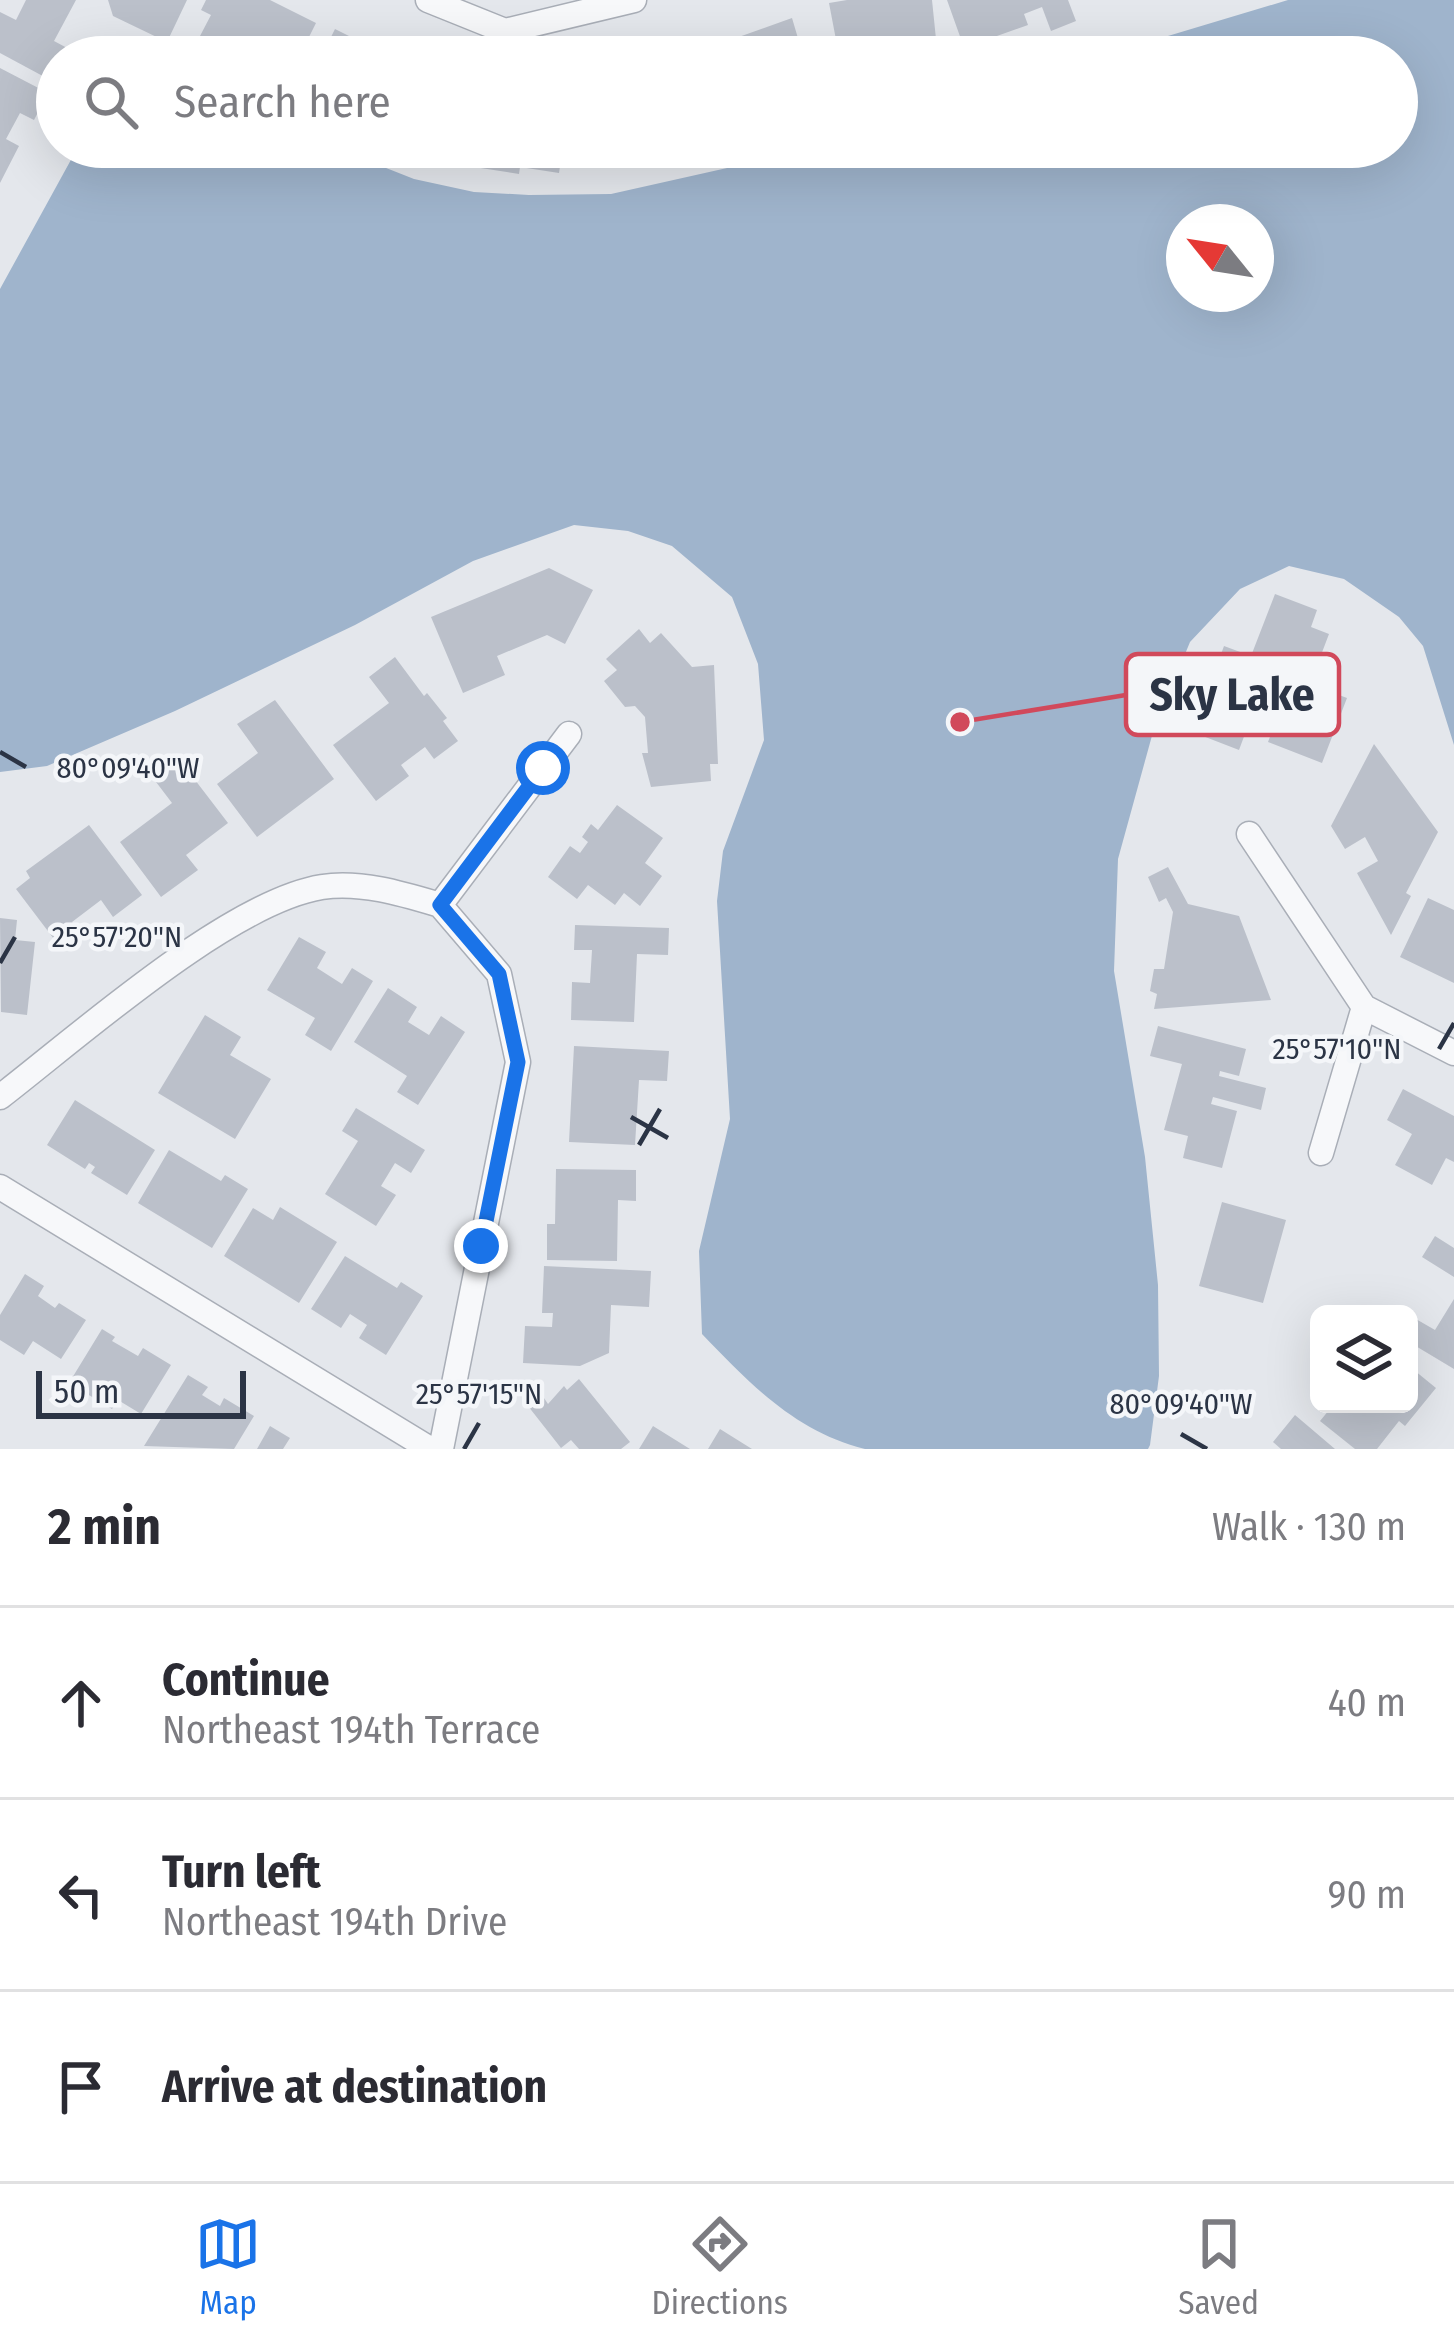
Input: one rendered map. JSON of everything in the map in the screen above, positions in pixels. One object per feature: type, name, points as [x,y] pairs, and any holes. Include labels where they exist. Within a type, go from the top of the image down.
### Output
[{"type":"street","points":[[428,0],[505,31],[634,0]]},
{"type":"street","points":[[440,905],[569,734]]},
{"type":"street","points":[[1249,834],[1364,1006],[1454,1053]]},
{"type":"street","points":[[0,1097],[190,951],[282,897],[326,886],[387,890],[440,905],[499,974],[518,1062],[441,1449]]},
{"type":"street","points":[[1321,1153],[1364,1006]]},
{"type":"street","points":[[0,1187],[430,1449]]},
{"type":"water","points":[[1288,0],[1454,0],[1454,745],[1423,646],[1399,617],[1344,579],[1289,566],[1240,589],[1190,642],[1153,732],[1118,859],[1114,971],[1145,1157],[1158,1285],[1159,1376],[1148,1449],[865,1449],[817,1431],[776,1404],[702,1334],[699,1251],[730,1119],[717,901],[723,851],[764,740],[758,664],[732,597],[672,546],[628,531],[574,525],[473,561],[355,625],[175,711],[47,766],[0,772],[0,289],[66,168],[386,168],[474,192],[611,194],[727,168],[1418,168],[1418,36],[1168,36]]},
{"type":"building","points":[[26,0],[76,0],[57,36],[36,36],[36,72],[0,53],[0,12],[16,20]]},
{"type":"building","points":[[108,0],[187,0],[170,36],[155,36],[113,16]]},
{"type":"building","points":[[206,0],[270,0],[316,23],[310,36],[200,36],[211,15],[201,10]]},
{"type":"building","points":[[932,0],[936,36],[835,36],[829,3]]},
{"type":"building","points":[[947,0],[1068,0],[1076,21],[1051,31],[1042,7],[1024,14],[1028,25],[997,36],[960,36]]},
{"type":"building","points":[[792,18],[797,36],[741,36]]},
{"type":"building","points":[[0,68],[36,87],[36,116],[34,120],[20,113],[6,139],[19,146],[0,183]]},
{"type":"building","points":[[480,168],[520,168],[519,174]]},
{"type":"building","points":[[549,568],[593,590],[565,644],[547,635],[497,656],[505,675],[463,693],[431,617]]},
{"type":"building","points":[[1275,594],[1317,610],[1311,627],[1329,634],[1310,684],[1347,698],[1322,763],[1268,742],[1278,716],[1255,707],[1239,750],[1195,733],[1217,683],[1211,681],[1224,646],[1251,656]]},
{"type":"building","points":[[639,629],[650,643],[661,633],[692,667],[714,665],[718,764],[710,764],[711,781],[651,787],[642,753],[648,753],[645,717],[635,706],[625,707],[604,681],[617,670],[606,659]]},
{"type":"building","points":[[395,657],[447,718],[443,721],[458,741],[434,759],[425,747],[401,765],[409,776],[376,801],[333,745],[389,703],[369,677]]},
{"type":"building","points":[[275,700],[334,779],[257,837],[217,784],[258,753],[237,724]]},
{"type":"building","points":[[1374,744],[1438,832],[1406,893],[1411,896],[1391,935],[1357,873],[1378,861],[1365,837],[1345,849],[1331,826]]},
{"type":"building","points":[[179,759],[228,823],[186,855],[198,870],[161,897],[120,842],[172,803],[153,778]]},
{"type":"building","points":[[617,805],[663,838],[645,863],[662,876],[640,906],[624,893],[615,905],[588,885],[577,899],[548,877],[570,846],[580,853],[588,842],[582,837],[591,824],[598,830]]},
{"type":"building","points":[[89,825],[142,895],[113,917],[101,900],[72,922],[80,932],[60,947],[16,889],[30,878],[26,871]]},
{"type":"building","points":[[1168,867],[1188,904],[1239,916],[1271,1000],[1154,1009],[1157,994],[1150,991],[1154,969],[1164,969],[1173,912],[1166,898],[1159,902],[1148,877]]},
{"type":"building","points":[[1428,898],[1454,910],[1454,983],[1400,957]]},
{"type":"building","points":[[0,918],[17,920],[15,940],[35,942],[27,1015],[1,1012]]},
{"type":"building","points":[[575,925],[669,928],[668,955],[637,954],[634,1022],[571,1020],[572,982],[590,983],[592,950],[574,950]]},
{"type":"building","points":[[299,937],[326,952],[317,968],[342,984],[352,968],[373,981],[331,1051],[305,1035],[315,1018],[267,990]]},
{"type":"building","points":[[388,988],[417,1007],[408,1022],[429,1035],[441,1016],[465,1032],[418,1105],[397,1092],[407,1076],[354,1042]]},
{"type":"building","points":[[205,1015],[241,1037],[230,1055],[271,1079],[235,1139],[158,1093]]},
{"type":"building","points":[[1158,1026],[1246,1049],[1239,1076],[1220,1071],[1219,1076],[1266,1088],[1261,1110],[1213,1097],[1211,1104],[1237,1111],[1222,1168],[1183,1158],[1188,1136],[1164,1130],[1182,1064],[1150,1056]]},
{"type":"building","points":[[574,1046],[669,1051],[667,1081],[639,1080],[635,1145],[569,1142]]},
{"type":"building","points":[[1403,1089],[1454,1116],[1454,1162],[1446,1158],[1432,1185],[1395,1165],[1412,1134],[1387,1120]]},
{"type":"building","points":[[75,1100],[155,1150],[127,1195],[91,1173],[95,1167],[89,1163],[85,1169],[47,1145]]},
{"type":"building","points":[[356,1108],[425,1150],[411,1173],[395,1163],[381,1186],[396,1195],[376,1226],[325,1194],[358,1141],[342,1131]]},
{"type":"building","points":[[169,1150],[221,1181],[225,1175],[248,1189],[212,1248],[138,1203]]},
{"type":"building","points":[[556,1169],[636,1170],[636,1201],[618,1200],[617,1261],[547,1260],[547,1224],[555,1224]]},
{"type":"building","points":[[1222,1202],[1286,1220],[1263,1303],[1199,1286]]},
{"type":"building","points":[[280,1207],[337,1242],[299,1303],[224,1256],[253,1208],[273,1220]]},
{"type":"building","points":[[1435,1236],[1454,1248],[1454,1277],[1422,1257]]},
{"type":"building","points":[[345,1256],[397,1288],[401,1282],[423,1296],[386,1355],[359,1338],[367,1325],[350,1314],[341,1328],[311,1309]]},
{"type":"building","points":[[544,1266],[651,1271],[649,1307],[611,1305],[609,1353],[580,1366],[523,1363],[525,1326],[552,1327],[553,1313],[542,1313]]},
{"type":"building","points":[[25,1274],[44,1286],[38,1296],[86,1320],[61,1359],[33,1341],[24,1355],[0,1340],[0,1315]]},
{"type":"building","points":[[1454,1299],[1454,1369],[1418,1347],[1418,1320],[1435,1330]]},
{"type":"building","points":[[102,1329],[115,1337],[112,1341],[138,1356],[143,1348],[171,1365],[141,1414],[118,1400],[112,1409],[69,1383]]},
{"type":"building","points":[[1418,1373],[1436,1388],[1418,1410]]},
{"type":"building","points":[[188,1375],[208,1387],[202,1395],[220,1406],[224,1398],[254,1416],[234,1449],[144,1446]]},
{"type":"building","points":[[579,1379],[630,1442],[621,1449],[579,1449],[571,1440],[561,1448],[528,1406],[542,1395],[548,1404],[564,1386],[567,1390]]},
{"type":"building","points":[[1327,1413],[1416,1413],[1405,1426],[1399,1421],[1377,1449],[1355,1449],[1320,1421]]},
{"type":"building","points":[[1295,1415],[1335,1449],[1281,1449],[1273,1442]]},
{"type":"building","points":[[270,1426],[290,1438],[283,1449],[257,1449]]},
{"type":"building","points":[[653,1426],[690,1449],[639,1449]]},
{"type":"building","points":[[720,1429],[752,1449],[708,1449]]},
{"type":"place","name":"Sky Lake","points":[[960,722]]},
{"type":"route","points":[[481,1246],[518,1062],[499,974],[440,905],[543,768]]}]
